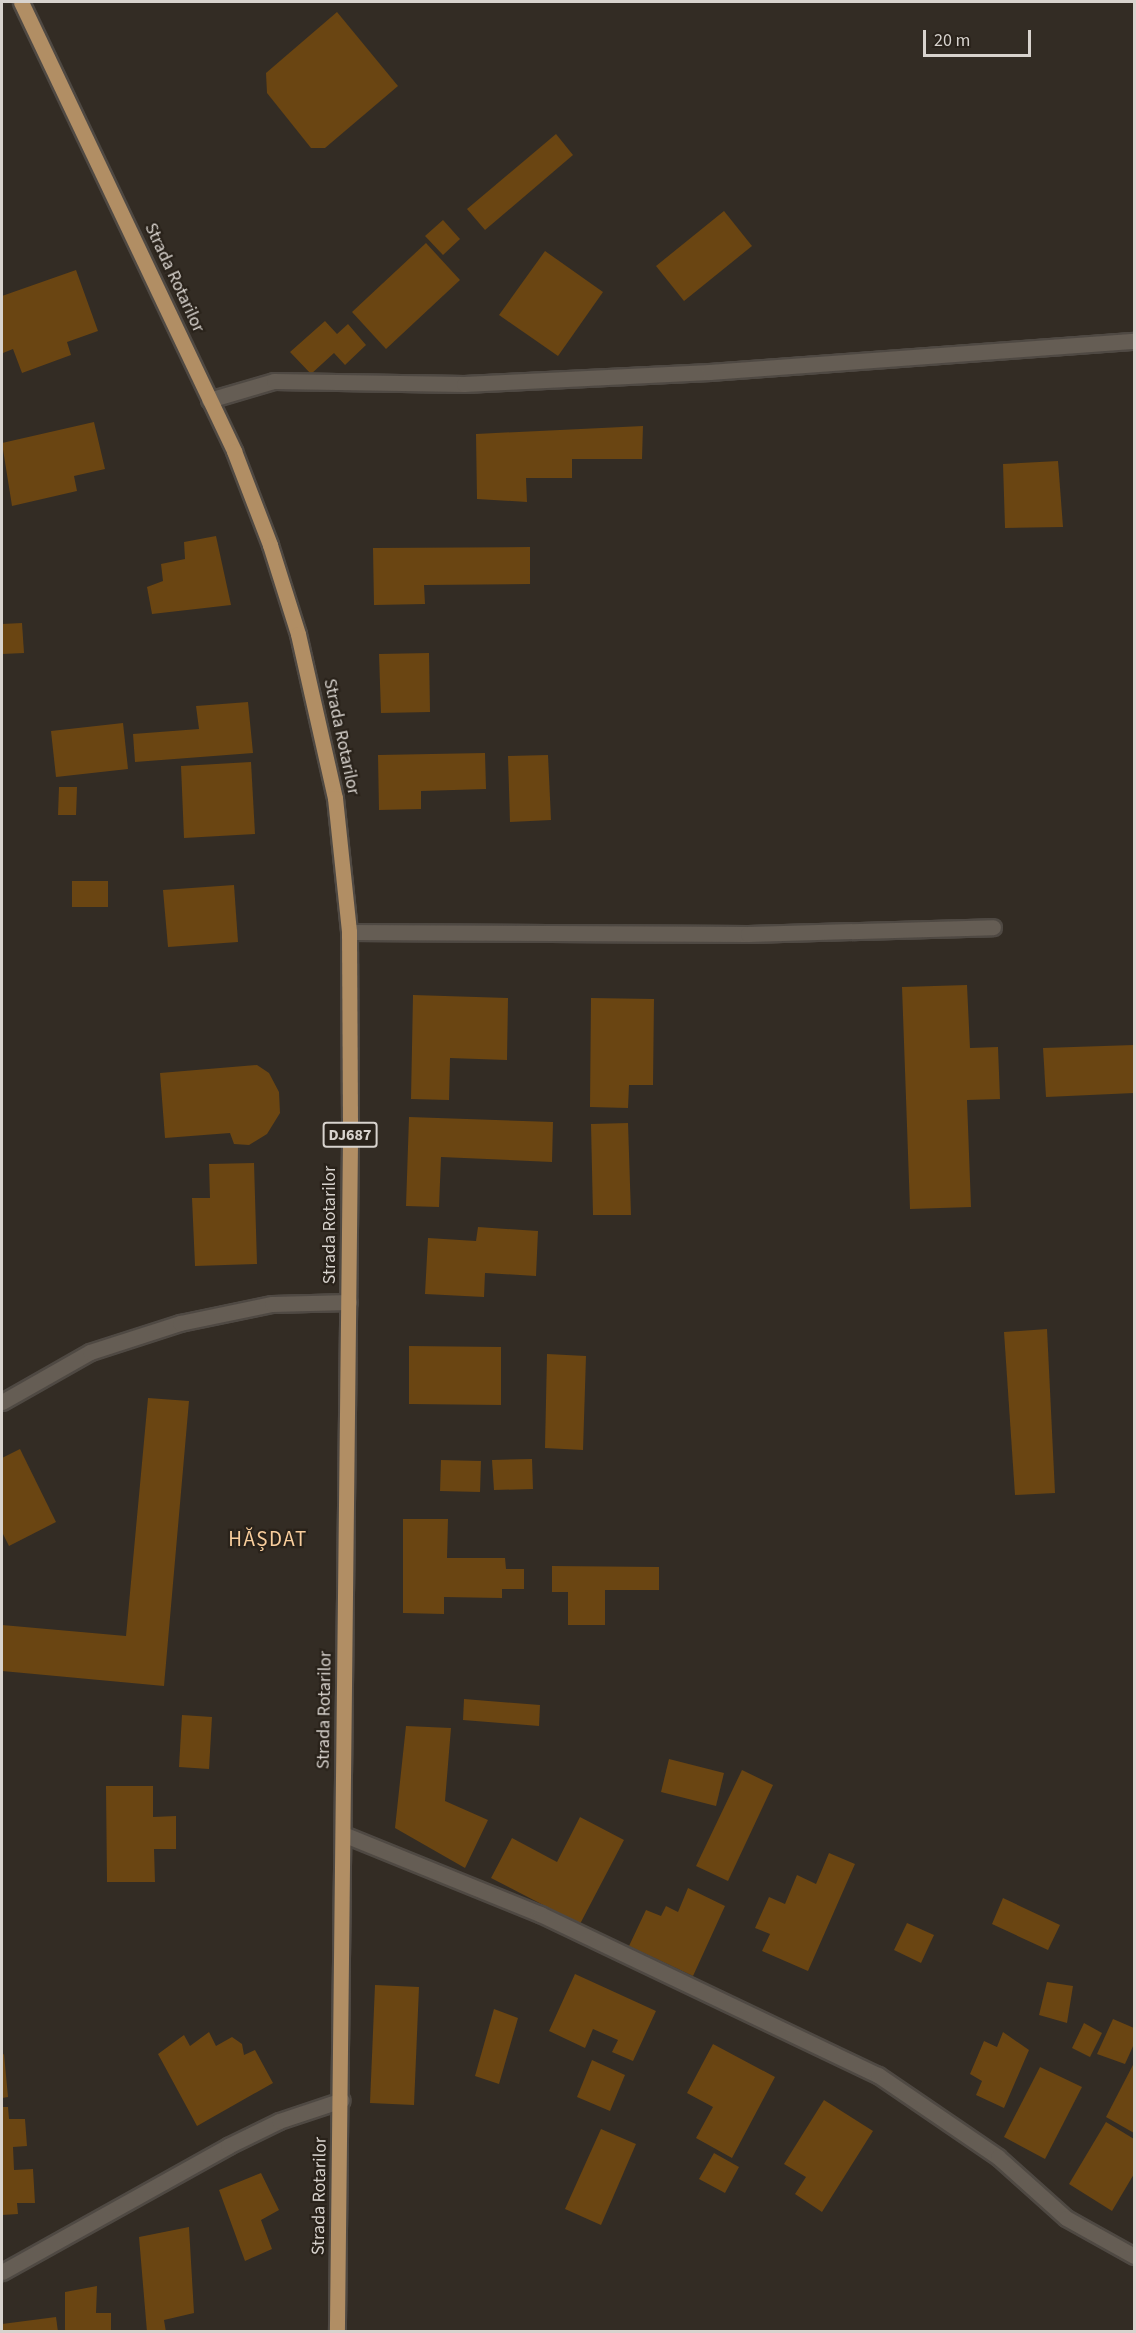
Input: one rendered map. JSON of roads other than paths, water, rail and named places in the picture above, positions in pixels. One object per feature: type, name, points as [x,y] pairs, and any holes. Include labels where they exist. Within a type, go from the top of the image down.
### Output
[{"type":"main road","name":"Strada Rotarilor","points":[[21,2],[209,400],[270,545],[298,634],[334,798],[349,932],[349,1302],[342,2100],[337,2331]]},
{"type":"street","points":[[209,400],[274,381],[464,384],[710,372],[1134,341]]},
{"type":"street","points":[[349,932],[748,934],[993,927]]},
{"type":"street","points":[[2,1402],[90,1352],[180,1323],[272,1304],[349,1302]]},
{"type":"street","points":[[343,1834],[540,1914],[878,2075],[998,2157],[1066,2218],[1134,2256]]},
{"type":"street","points":[[2,2272],[228,2146],[279,2121],[342,2100]]},
{"type":"district","name":"HĂȘDAT","points":[[268,1539]]}]
